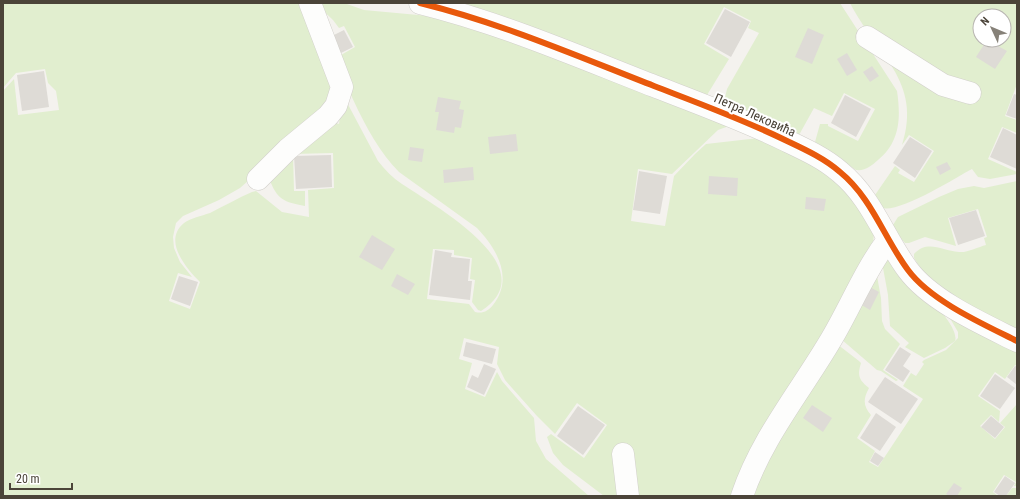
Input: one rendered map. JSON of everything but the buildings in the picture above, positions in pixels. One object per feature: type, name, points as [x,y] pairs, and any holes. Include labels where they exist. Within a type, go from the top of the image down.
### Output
[{"type":"street","points":[[258,179],[288,149],[328,116],[336,106],[342,87],[310,3]]},
{"type":"street","name":"Петра Лековића","points":[[420,3],[492,24],[551,44],[732,115],[812,154],[839,170],[854,184],[871,206],[888,240],[909,271],[921,285],[957,309],[1017,341]]},
{"type":"street","points":[[867,37],[943,85],[970,93]]},
{"type":"street","points":[[742,496],[751,471],[768,436],[832,338],[876,256],[888,240]]},
{"type":"street","points":[[622,454],[628,496]]},
{"type":"green space","points":[[3,3],[305,3],[337,86],[336,97],[326,113],[240,188],[219,200],[183,216],[176,223],[173,237],[174,248],[180,262],[192,277],[178,273],[169,301],[190,309],[200,282],[183,262],[179,254],[175,238],[178,230],[184,223],[196,217],[210,213],[256,191],[282,212],[309,217],[308,190],[334,188],[333,153],[293,154],[294,191],[305,191],[305,206],[282,199],[275,191],[269,178],[278,161],[327,120],[339,124],[343,95],[383,168],[399,182],[458,222],[478,239],[494,257],[501,276],[498,294],[481,311],[478,310],[472,302],[475,280],[470,279],[472,258],[454,255],[454,250],[433,249],[427,299],[469,304],[475,312],[480,313],[485,312],[491,307],[499,295],[502,285],[500,264],[491,245],[484,236],[477,228],[399,172],[374,140],[353,100],[320,18],[333,32],[330,34],[341,55],[355,47],[344,26],[339,28],[333,20],[315,3],[344,3],[364,10],[429,16],[480,31],[729,126],[718,130],[672,174],[638,169],[631,221],[665,226],[674,176],[706,144],[759,138],[788,151],[835,177],[852,195],[874,232],[873,246],[865,268],[821,347],[773,421],[755,453],[738,496],[604,496],[563,465],[553,453],[547,437],[551,434],[584,458],[607,425],[577,403],[555,434],[505,380],[497,364],[499,347],[464,338],[459,359],[472,363],[465,389],[485,397],[497,372],[502,381],[534,418],[536,441],[546,459],[589,496],[3,496],[3,91],[14,79],[18,115],[59,110],[56,91],[48,83],[45,69],[16,73],[3,88]]},
{"type":"green space","points":[[458,3],[840,3],[897,91],[899,120],[895,137],[885,153],[871,166],[866,169],[856,170],[815,142],[820,124],[828,124],[828,126],[858,141],[875,109],[844,93],[832,116],[814,108],[799,135],[724,102],[727,89],[759,33],[748,28],[751,21],[724,7],[704,44],[729,59],[707,95]]},
{"type":"green space","points":[[850,3],[1017,3],[1017,84],[1005,116],[1017,120],[1017,133],[1002,127],[988,159],[1017,172],[1017,174],[990,179],[978,177],[972,169],[941,187],[914,200],[890,208],[882,208],[875,195],[895,166],[900,170],[898,173],[914,182],[934,151],[909,135],[902,145],[907,123],[906,103],[902,85],[894,69]]},
{"type":"green space","points":[[1017,181],[1017,331],[974,309],[946,292],[923,271],[914,258],[914,254],[925,247],[935,247],[962,252],[986,245],[984,238],[987,237],[978,209],[948,218],[956,246],[925,237],[905,243],[893,225],[898,217],[958,189],[974,186],[984,188]]},
{"type":"green space","points":[[884,253],[939,309],[955,333],[955,341],[945,348],[924,358],[905,347],[909,343],[890,326],[888,295],[881,257]]},
{"type":"green space","points":[[877,276],[881,298],[882,321],[885,329],[900,344],[883,370],[898,380],[896,381],[877,370],[841,339]]},
{"type":"green space","points":[[948,315],[1017,352],[1017,366],[1015,365],[1005,379],[995,372],[978,396],[1000,411],[999,422],[991,415],[980,426],[995,439],[1005,427],[1000,423],[1017,404],[1017,486],[1014,486],[1016,482],[1004,475],[993,492],[998,496],[750,496],[754,475],[837,344],[861,363],[859,375],[863,383],[869,388],[865,399],[865,405],[866,409],[871,415],[857,438],[875,451],[869,462],[878,467],[923,399],[903,386],[911,373],[916,376],[924,364],[922,362],[924,360],[946,350],[958,338],[958,332]]},
{"type":"green space","points":[[1012,488],[1017,488],[1017,496],[1006,496]]},
{"type":"cycle path","points":[[420,3],[480,20],[567,52],[736,118],[814,154],[840,172],[861,194],[900,258],[918,281],[930,292],[958,311],[1017,341]]}]
